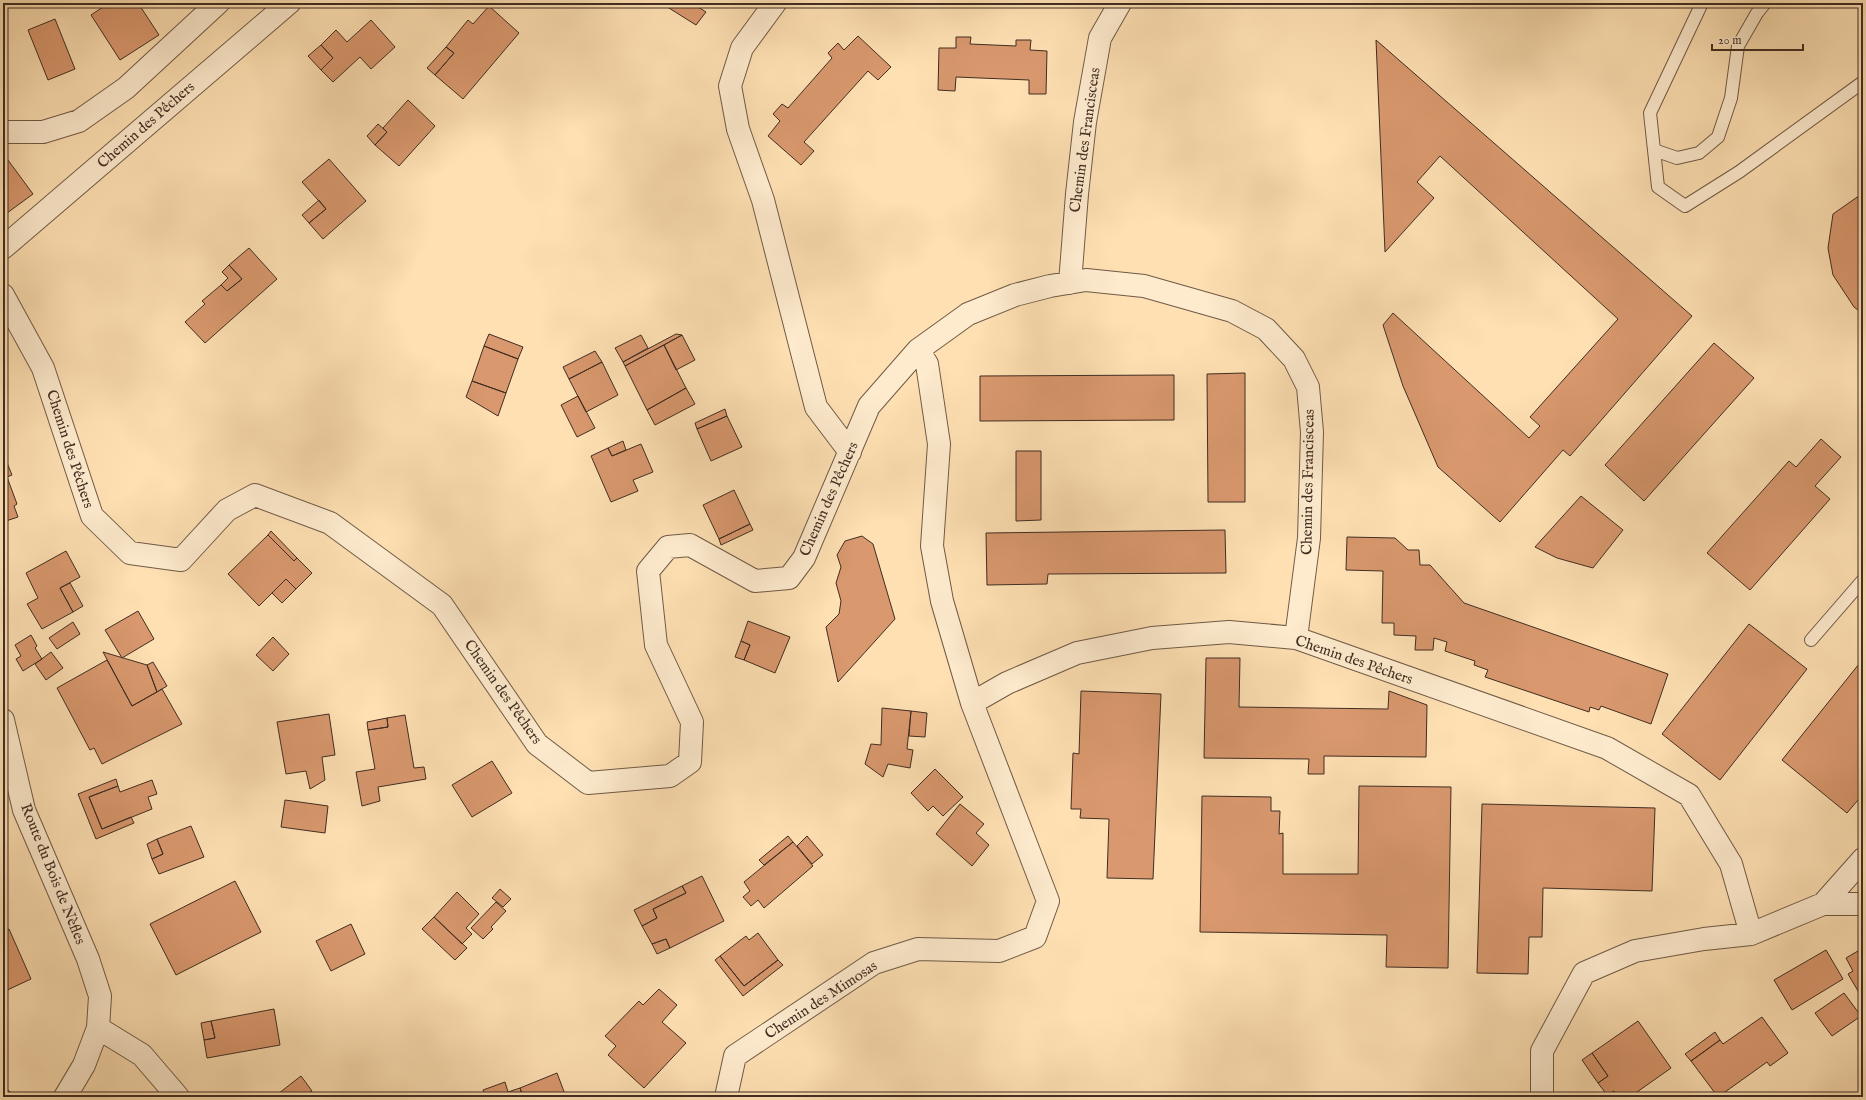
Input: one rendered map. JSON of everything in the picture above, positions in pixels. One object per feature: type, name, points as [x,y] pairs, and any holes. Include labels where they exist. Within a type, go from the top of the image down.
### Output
[{"type":"street","points":[[3,132],[43,132],[79,121],[126,88],[218,3]]},
{"type":"street","name":"Chemin des Pêchers","points":[[3,248],[289,3]]},
{"type":"street","points":[[775,3],[742,48],[730,86],[738,129],[762,200],[816,407],[850,452]]},
{"type":"street","name":"Chemin des Francisceas","points":[[1070,283],[1082,151],[1100,38],[1120,3]]},
{"type":"street","name":"Chemin des Francisceas","points":[[918,350],[968,314],[1015,295],[1086,280],[1144,286],[1232,311],[1266,329],[1294,359],[1308,388],[1312,432],[1309,538],[1296,638]]},
{"type":"street","name":"Chemin des Pêchers","points":[[3,295],[43,368],[92,516],[130,553],[181,560],[227,510],[255,495],[330,523],[442,605],[537,744],[588,783],[670,776],[690,762],[692,722],[656,645],[648,571],[668,547],[690,545],[754,581],[789,578],[804,558],[869,406],[918,350]]},
{"type":"street","points":[[918,350],[927,364],[939,444],[932,546],[942,601],[972,703]]},
{"type":"street","name":"Chemin des Pêchers","points":[[972,703],[1007,683],[1077,653],[1152,638],[1229,632],[1296,638],[1607,748],[1689,795],[1731,864],[1751,934]]},
{"type":"street","name":"Chemin des Mimosas","points":[[726,1097],[735,1056],[874,964],[918,949],[999,951],[1035,937],[1048,901],[972,703]]},
{"type":"street","name":"Route du Bois de Nèfles","points":[[3,720],[24,810],[88,959],[100,996],[98,1028],[84,1065],[65,1097]]},
{"type":"street","points":[[1823,904],[1863,859]]},
{"type":"street","points":[[1542,1097],[1542,1051],[1584,973],[1634,951],[1704,939],[1751,934],[1823,904],[1863,904]]},
{"type":"street","points":[[98,1028],[142,1055],[178,1097]]},
{"type":"lane","points":[[1702,3],[1650,113],[1658,187],[1685,206],[1739,172],[1863,82]]},
{"type":"lane","points":[[1654,150],[1677,158],[1699,153],[1718,137],[1731,98],[1738,46],[1765,3]]},
{"type":"lane","points":[[1811,640],[1863,580]]},
{"type":"building","points":[[109,3],[138,3],[159,35],[120,60],[91,15]]},
{"type":"building","points":[[661,3],[696,3],[695,5],[706,12],[696,25]]},
{"type":"building","points":[[489,6],[519,33],[463,99],[435,75],[454,53],[446,47],[468,20],[473,24]]},
{"type":"building","points":[[55,19],[75,69],[48,80],[28,30]]},
{"type":"building","points":[[371,20],[395,47],[371,69],[360,57],[333,82],[321,70],[333,58],[321,45],[336,30],[347,42]]},
{"type":"building","points":[[858,36],[891,67],[878,80],[868,71],[804,142],[814,151],[801,165],[768,136],[780,121],[773,114],[782,104],[788,108],[832,58],[828,53],[838,43],[844,50]]},
{"type":"building","points":[[956,37],[971,37],[970,44],[1016,46],[1016,40],[1031,40],[1030,50],[1047,51],[1046,94],[1029,94],[1029,80],[956,77],[955,91],[938,90],[939,48],[956,48]]},
{"type":"building","points":[[1376,40],[1692,316],[1570,456],[1563,450],[1500,522],[1438,467],[1403,386],[1383,325],[1393,313],[1529,438],[1540,426],[1530,417],[1618,319],[1440,156],[1417,182],[1434,198],[1385,252]]},
{"type":"building","points":[[321,45],[333,58],[321,70],[308,56]]},
{"type":"building","points":[[446,47],[454,53],[435,75],[427,68]]},
{"type":"building","points":[[408,100],[435,126],[399,166],[375,145],[387,132],[383,128]]},
{"type":"building","points":[[378,124],[387,132],[375,145],[367,136]]},
{"type":"building","points":[[5,156],[33,194],[3,216],[3,157]]},
{"type":"building","points":[[329,159],[366,201],[323,239],[309,223],[326,209],[302,182]]},
{"type":"building","points":[[1863,193],[1863,314],[1854,307],[1833,275],[1828,248],[1833,214]]},
{"type":"building","points":[[319,200],[326,209],[309,223],[302,215]]},
{"type":"building","points":[[249,248],[277,279],[205,343],[185,322],[205,304],[202,301],[221,285],[227,291],[242,279],[229,265]]},
{"type":"building","points":[[229,265],[242,279],[227,291],[221,285],[228,278],[222,272]]},
{"type":"building","points":[[489,334],[523,347],[518,359],[484,346]]},
{"type":"building","points":[[676,334],[682,335],[625,366],[623,362]]},
{"type":"building","points":[[641,335],[648,348],[623,362],[615,348]]},
{"type":"building","points":[[682,335],[695,360],[676,370],[664,345]]},
{"type":"building","points":[[1714,343],[1754,378],[1644,501],[1605,465]]},
{"type":"building","points":[[664,345],[686,388],[647,410],[625,366]]},
{"type":"building","points":[[484,346],[518,359],[506,393],[472,381]]},
{"type":"building","points":[[595,351],[602,362],[569,379],[563,367]]},
{"type":"building","points":[[602,362],[618,395],[586,412],[569,379]]},
{"type":"building","points":[[1245,373],[1245,502],[1208,502],[1207,374]]},
{"type":"building","points":[[1174,375],[1174,420],[980,421],[980,376]]},
{"type":"building","points":[[472,381],[506,393],[498,416],[466,397]]},
{"type":"building","points":[[686,388],[695,404],[655,425],[647,410]]},
{"type":"building","points":[[578,396],[595,428],[577,437],[561,405]]},
{"type":"building","points":[[725,409],[727,416],[697,429],[695,423]]},
{"type":"building","points":[[727,416],[742,447],[711,461],[697,429]]},
{"type":"building","points":[[1821,439],[1841,457],[1815,486],[1830,499],[1750,590],[1707,553],[1789,461],[1796,467]]},
{"type":"building","points":[[623,441],[626,450],[612,456],[608,448]]},
{"type":"building","points":[[641,444],[653,472],[633,480],[638,491],[611,502],[591,456],[608,448],[612,456]]},
{"type":"building","points":[[1016,451],[1041,451],[1041,520],[1016,521]]},
{"type":"building","points":[[3,453],[12,475],[7,477],[17,504],[14,506],[18,517],[3,522]]},
{"type":"building","points":[[734,490],[750,524],[719,539],[703,505]]},
{"type":"building","points":[[1581,496],[1623,530],[1593,568],[1557,558],[1535,547]]},
{"type":"building","points":[[750,524],[753,530],[721,545],[719,539]]},
{"type":"building","points":[[1225,530],[1226,573],[1048,574],[1047,584],[987,585],[986,533]]},
{"type":"building","points":[[271,531],[297,558],[294,561],[268,535]]},
{"type":"building","points":[[268,535],[294,561],[297,558],[312,573],[296,589],[286,579],[259,606],[228,574]]},
{"type":"building","points":[[862,536],[873,544],[895,619],[838,682],[826,627],[839,614],[841,601],[836,583],[841,567],[837,555],[845,541]]},
{"type":"building","points":[[1347,537],[1395,538],[1408,550],[1419,550],[1420,565],[1430,565],[1464,603],[1668,674],[1651,724],[1601,706],[1599,710],[1590,707],[1589,712],[1485,677],[1488,670],[1474,665],[1475,661],[1445,651],[1447,642],[1434,638],[1433,650],[1415,650],[1416,636],[1394,635],[1394,623],[1382,623],[1383,571],[1346,570]]},
{"type":"building","points":[[66,551],[80,577],[60,588],[73,612],[42,629],[27,604],[38,598],[26,573]]},
{"type":"building","points":[[286,579],[296,589],[282,603],[272,593]]},
{"type":"building","points":[[70,583],[83,606],[73,612],[60,588]]},
{"type":"building","points":[[138,611],[154,639],[122,658],[105,630]]},
{"type":"building","points":[[748,621],[790,637],[775,673],[744,660],[750,645],[741,641]]},
{"type":"building","points":[[73,622],[80,634],[57,649],[49,638]]},
{"type":"building","points":[[1749,624],[1807,669],[1720,780],[1662,734]]},
{"type":"building","points":[[31,635],[37,646],[35,648],[42,659],[23,671],[16,659],[21,656],[15,645]]},
{"type":"building","points":[[273,637],[289,654],[273,671],[256,655]]},
{"type":"building","points":[[741,641],[750,645],[744,660],[735,657]]},
{"type":"building","points":[[51,652],[63,668],[46,680],[35,664]]},
{"type":"building","points":[[103,652],[147,665],[157,692],[132,706]]},
{"type":"building","points":[[1206,658],[1240,658],[1239,707],[1388,709],[1389,691],[1427,705],[1426,757],[1324,756],[1324,774],[1308,774],[1309,759],[1204,758]]},
{"type":"building","points":[[1863,659],[1863,794],[1847,813],[1782,760]]},
{"type":"building","points":[[107,660],[132,706],[162,689],[182,724],[102,764],[94,748],[90,750],[57,688]]},
{"type":"building","points":[[153,662],[167,686],[157,692],[147,665]]},
{"type":"building","points":[[1081,691],[1161,694],[1153,879],[1107,878],[1109,819],[1080,818],[1081,809],[1071,809],[1073,753],[1079,754]]},
{"type":"building","points":[[882,708],[911,711],[907,749],[913,750],[910,768],[888,764],[883,777],[865,764],[871,744],[881,745]]},
{"type":"building","points":[[911,711],[927,713],[925,737],[909,736]]},
{"type":"building","points":[[329,714],[335,755],[322,757],[325,780],[310,789],[306,771],[286,774],[277,722]]},
{"type":"building","points":[[405,715],[414,768],[424,767],[426,779],[378,787],[380,801],[362,806],[356,772],[375,769],[368,730],[388,727],[387,718]]},
{"type":"building","points":[[387,718],[388,727],[368,730],[367,722]]},
{"type":"building","points":[[492,761],[512,793],[472,817],[452,785]]},
{"type":"building","points":[[935,769],[963,797],[943,816],[933,806],[928,811],[911,793]]},
{"type":"building","points":[[116,779],[118,786],[89,797],[102,829],[131,817],[134,823],[96,839],[78,794]]},
{"type":"building","points":[[152,780],[157,794],[148,797],[152,809],[102,829],[89,797],[118,786],[120,792]]},
{"type":"building","points":[[1359,786],[1451,787],[1448,968],[1386,967],[1387,935],[1200,932],[1202,796],[1271,797],[1271,811],[1280,811],[1279,834],[1283,833],[1283,874],[1358,874]]},
{"type":"building","points":[[285,800],[328,806],[325,833],[281,827]]},
{"type":"building","points":[[960,804],[984,824],[976,833],[989,845],[972,866],[936,834]]},
{"type":"building","points":[[1482,804],[1655,808],[1652,891],[1543,888],[1542,937],[1529,937],[1528,974],[1477,973]]},
{"type":"building","points":[[191,826],[204,857],[159,874],[152,859],[163,854],[157,839]]},
{"type":"building","points":[[788,836],[793,842],[764,865],[759,860]]},
{"type":"building","points":[[807,836],[823,855],[812,864],[797,846]]},
{"type":"building","points":[[157,839],[163,854],[152,859],[147,844]]},
{"type":"building","points":[[793,842],[813,866],[764,908],[758,900],[751,906],[743,897],[750,891],[744,882]]},
{"type":"building","points":[[702,876],[724,921],[670,948],[666,939],[652,944],[642,926],[657,918],[653,909],[686,893],[682,886]]},
{"type":"building","points":[[235,881],[261,932],[176,975],[150,924]]},
{"type":"building","points":[[682,886],[686,893],[653,909],[657,918],[642,926],[634,910]]},
{"type":"building","points":[[500,889],[511,899],[503,907],[492,898]]},
{"type":"building","points":[[457,892],[479,914],[466,928],[472,934],[462,944],[434,917]]},
{"type":"building","points":[[496,902],[506,911],[491,927],[493,929],[483,939],[471,928]]},
{"type":"building","points":[[434,917],[467,948],[455,960],[422,929]]},
{"type":"building","points":[[351,924],[365,954],[331,971],[316,941]]},
{"type":"building","points":[[9,929],[31,979],[3,992],[3,932]]},
{"type":"building","points":[[758,933],[778,960],[744,986],[720,956],[746,936],[749,940]]},
{"type":"building","points":[[666,939],[670,948],[657,954],[652,944]]},
{"type":"building","points":[[1863,948],[1863,995],[1861,996],[1848,974],[1853,971],[1846,958]]},
{"type":"building","points":[[1826,950],[1843,979],[1792,1010],[1774,980]]},
{"type":"building","points":[[720,956],[744,986],[778,960],[783,965],[743,996],[715,960]]},
{"type":"building","points":[[659,989],[677,1005],[662,1022],[686,1043],[644,1088],[608,1055],[616,1046],[605,1036],[639,1001],[643,1005]]},
{"type":"building","points":[[1844,993],[1861,1016],[1832,1036],[1815,1013]]},
{"type":"building","points":[[274,1009],[280,1045],[207,1058],[204,1040],[215,1038],[211,1021]]},
{"type":"building","points":[[1762,1017],[1788,1053],[1770,1066],[1767,1062],[1718,1097],[1691,1061],[1720,1040],[1723,1044]]},
{"type":"building","points":[[211,1021],[215,1038],[204,1040],[201,1023]]},
{"type":"building","points":[[1638,1021],[1671,1068],[1630,1097],[1618,1097],[1614,1091],[1607,1095],[1598,1083],[1608,1076],[1592,1053]]},
{"type":"building","points":[[1715,1032],[1720,1040],[1691,1061],[1685,1054]]},
{"type":"building","points":[[1592,1053],[1608,1076],[1598,1083],[1582,1060]]},
{"type":"building","points":[[557,1073],[566,1097],[523,1097],[520,1088]]},
{"type":"building","points":[[301,1076],[312,1091],[304,1097],[274,1097]]},
{"type":"building","points":[[505,1082],[508,1092],[520,1088],[523,1097],[485,1097],[483,1090]]},
{"type":"building","points":[[3,1086],[15,1096],[3,1097]]}]
